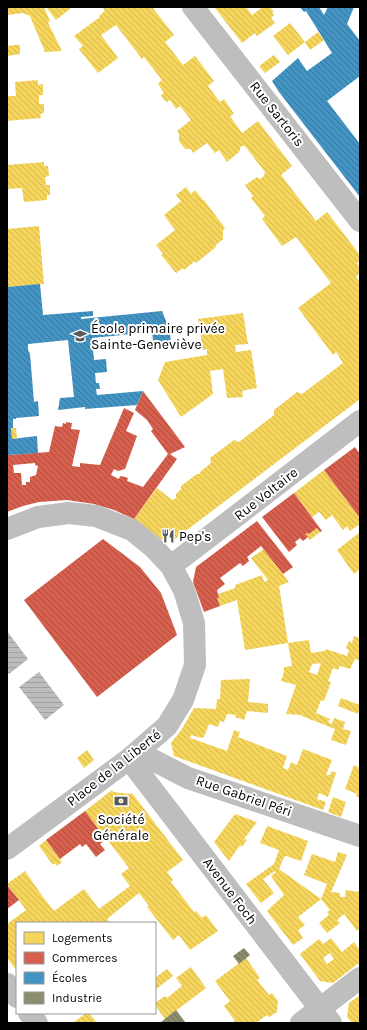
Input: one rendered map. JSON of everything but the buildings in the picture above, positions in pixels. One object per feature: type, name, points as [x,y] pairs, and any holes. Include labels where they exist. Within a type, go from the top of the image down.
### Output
[{"type":"street","name":"Rue Sartoris","points":[[193,7],[360,222]]},
{"type":"street","name":"Rue Voltaire","points":[[171,566],[360,421]]},
{"type":"street","name":"Place de la Liberté","points":[[7,530],[38,517],[69,513],[96,516],[132,530],[153,547],[171,566],[184,590],[194,623],[195,665],[183,700],[167,726],[129,759],[7,849]]},
{"type":"street","name":"Rue Gabriel Péri","points":[[129,759],[151,759],[188,778],[360,836]]},
{"type":"street","name":"Avenue Foch","points":[[129,759],[326,1016]]},
{"type":"street","points":[[163,803],[160,788],[165,780],[177,773]]},
{"type":"street","points":[[301,1023],[326,1016],[360,978]]},
{"type":"street","points":[[7,984],[16,996]]},
{"type":"street","points":[[30,1014],[37,1023]]},
{"type":"shaded area","points":[[7,631],[28,659],[9,674],[7,671]]},
{"type":"shaded area","points":[[39,672],[64,705],[45,720],[19,687]]},
{"type":"place","name":"École primaire privée Sainte-Geneviève","points":[[80,336]]},
{"type":"place","name":"Pep's","points":[[168,536]]},
{"type":"place","name":"Société Générale","points":[[121,801]]}]
